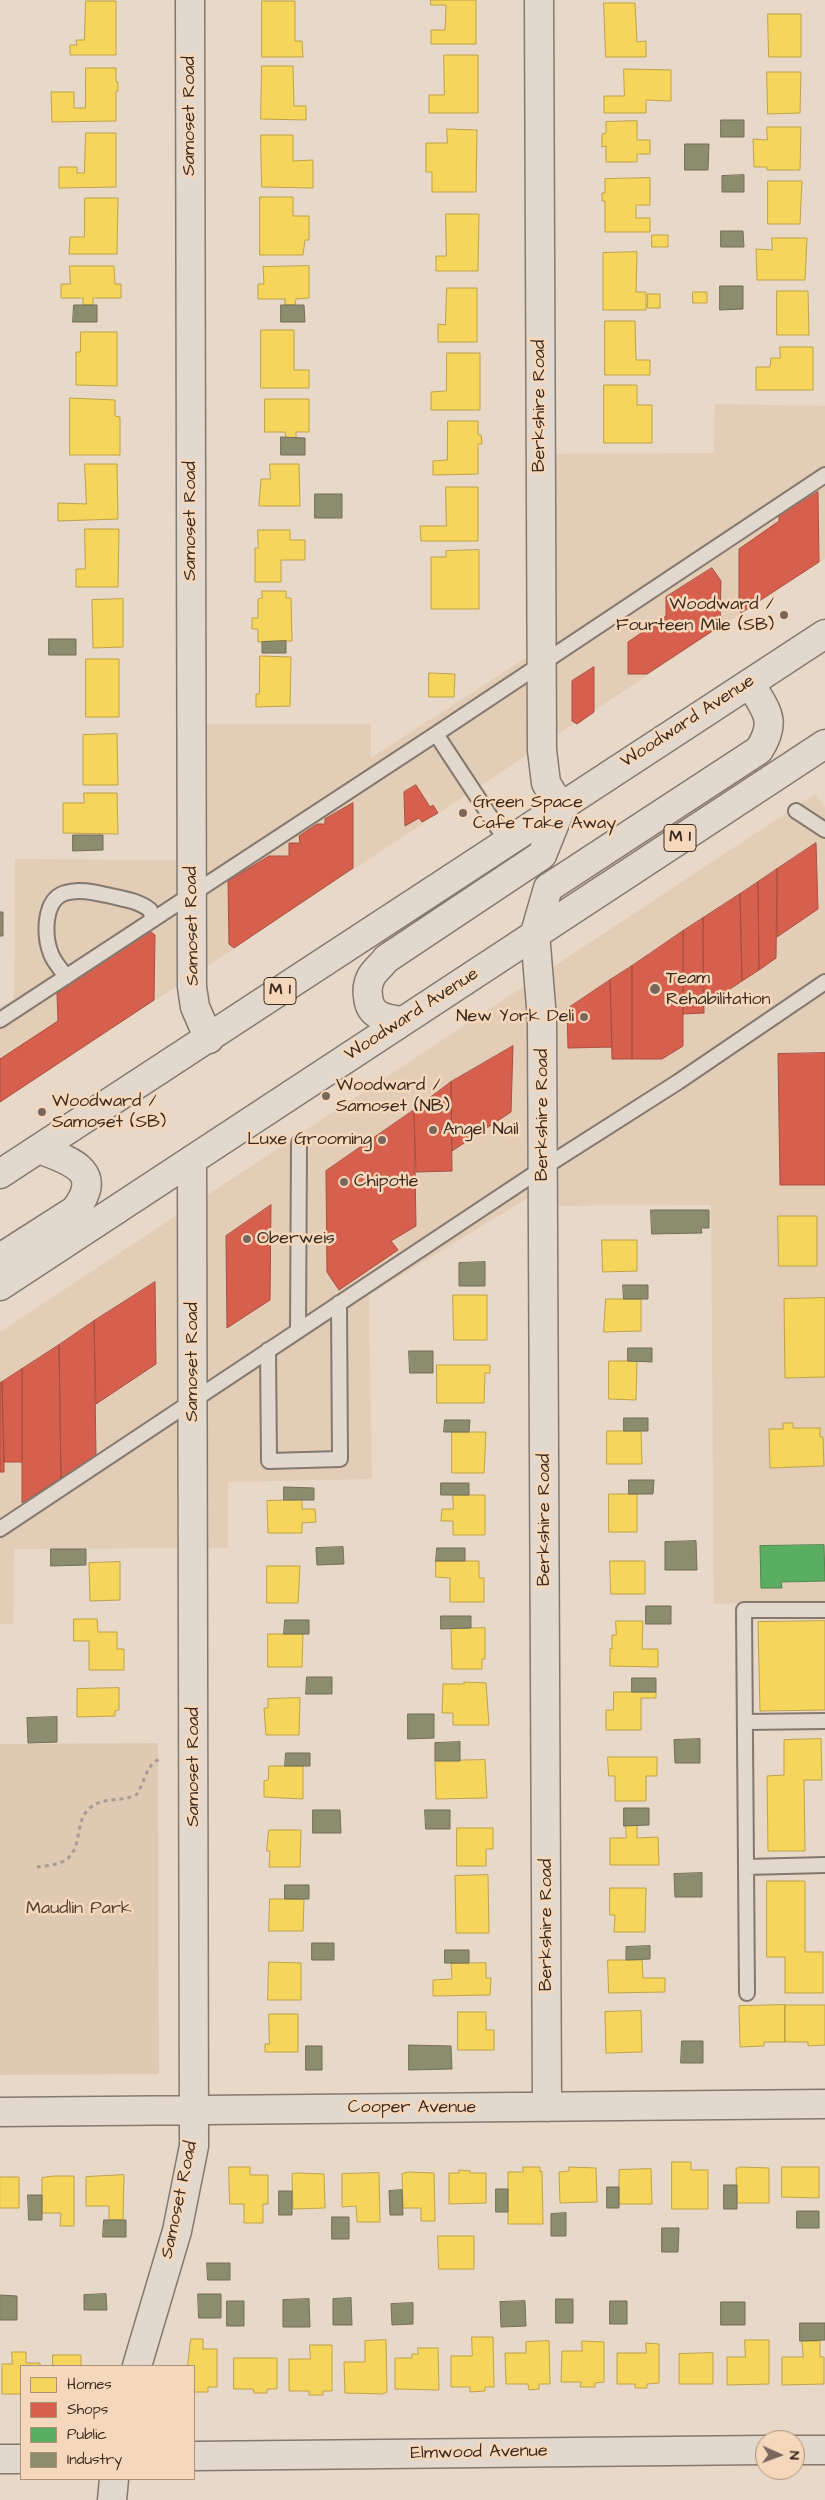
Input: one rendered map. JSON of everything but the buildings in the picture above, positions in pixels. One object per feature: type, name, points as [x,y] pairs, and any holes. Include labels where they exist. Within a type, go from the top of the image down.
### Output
[{"type":"street","name":"Samoset Road","points":[[190,0],[192,987],[196,1007],[209,1039]]},
{"type":"street","name":"Berkshire Road","points":[[539,0],[542,767],[546,783],[561,808]]},
{"type":"street","name":"Woodward Avenue","points":[[0,1174],[561,808],[625,763],[825,634]]},
{"type":"street","points":[[535,934],[548,888],[759,750],[768,736],[770,724],[767,713],[750,683]]},
{"type":"street","name":"Woodward Avenue","points":[[0,1286],[825,744]]},
{"type":"street","points":[[402,1021],[384,1018],[374,1013],[368,1003],[367,989],[371,977],[386,959],[542,855],[561,808]]},
{"type":"street","name":"Berkshire Road","points":[[535,934],[542,1019],[547,2107]]},
{"type":"street","points":[[0,1258],[75,1210],[84,1198],[88,1184],[84,1173],[77,1165],[39,1149]]},
{"type":"street","name":"Samoset Road","points":[[137,2365],[183,2204],[194,2146],[192,1160]]},
{"type":"street","name":"Cooper Avenue","points":[[0,2112],[825,2104]]},
{"type":"street","name":"Elmwood Avenue","points":[[195,2456],[755,2450]]},
{"type":"street","points":[[805,2450],[825,2450]]},
{"type":"street","points":[[0,2459],[20,2459]]},
{"type":"street","points":[[112,2500],[114,2480]]},
{"type":"lane","points":[[0,1020],[436,734],[825,475]]},
{"type":"lane","points":[[436,734],[507,842]]},
{"type":"lane","points":[[796,811],[825,830]]},
{"type":"lane","points":[[66,976],[52,956],[47,943],[47,923],[53,900],[56,897],[72,891],[98,893],[146,906],[150,910],[153,920]]},
{"type":"lane","points":[[0,1529],[543,1168],[678,1082],[825,982]]},
{"type":"lane","points":[[298,1330],[299,1143]]},
{"type":"lane","points":[[268,1350],[269,1461],[340,1459],[339,1304]]},
{"type":"lane","points":[[747,1993],[744,1610],[825,1610]]},
{"type":"lane","points":[[745,1722],[825,1721]]},
{"type":"lane","points":[[746,1867],[825,1865]]},
{"type":"path","points":[[37,1867],[62,1863],[69,1858],[74,1850],[82,1818],[86,1812],[99,1802],[136,1794],[144,1782],[151,1764],[156,1760],[162,1760]]},
{"type":"shaded area","points":[[715,404],[825,406],[825,558],[0,1103],[0,1007],[14,999],[15,859],[176,860],[178,724],[371,724],[371,758],[527,657],[527,454],[714,453]]},
{"type":"shaded area","points":[[815,794],[825,807],[825,1601],[714,1604],[711,1205],[557,1206],[526,1199],[369,1295],[372,1479],[228,1482],[228,1548],[14,1549],[13,1624],[0,1624],[0,1332]]},
{"type":"green space","name":"Maudlin Park","points":[[158,1743],[159,2074],[0,2075],[0,1744]]},
{"type":"place","name":"Woodward / Fourteen Mile (SB)","points":[[784,615]]},
{"type":"place","name":"Green Space Cafe Take Away","points":[[463,813]]},
{"type":"place","name":"Team Rehabilitation","points":[[655,989]]},
{"type":"place","name":"New York Deli","points":[[584,1017]]},
{"type":"place","name":"Woodward / Samoset (NB)","points":[[326,1096]]},
{"type":"place","name":"Woodward / Samoset (SB)","points":[[42,1112]]},
{"type":"place","name":"Angel Nail","points":[[433,1130]]},
{"type":"place","name":"Luxe Grooming","points":[[382,1140]]},
{"type":"place","name":"Chipotle","points":[[344,1182]]},
{"type":"place","name":"Oberweis","points":[[247,1239]]}]
